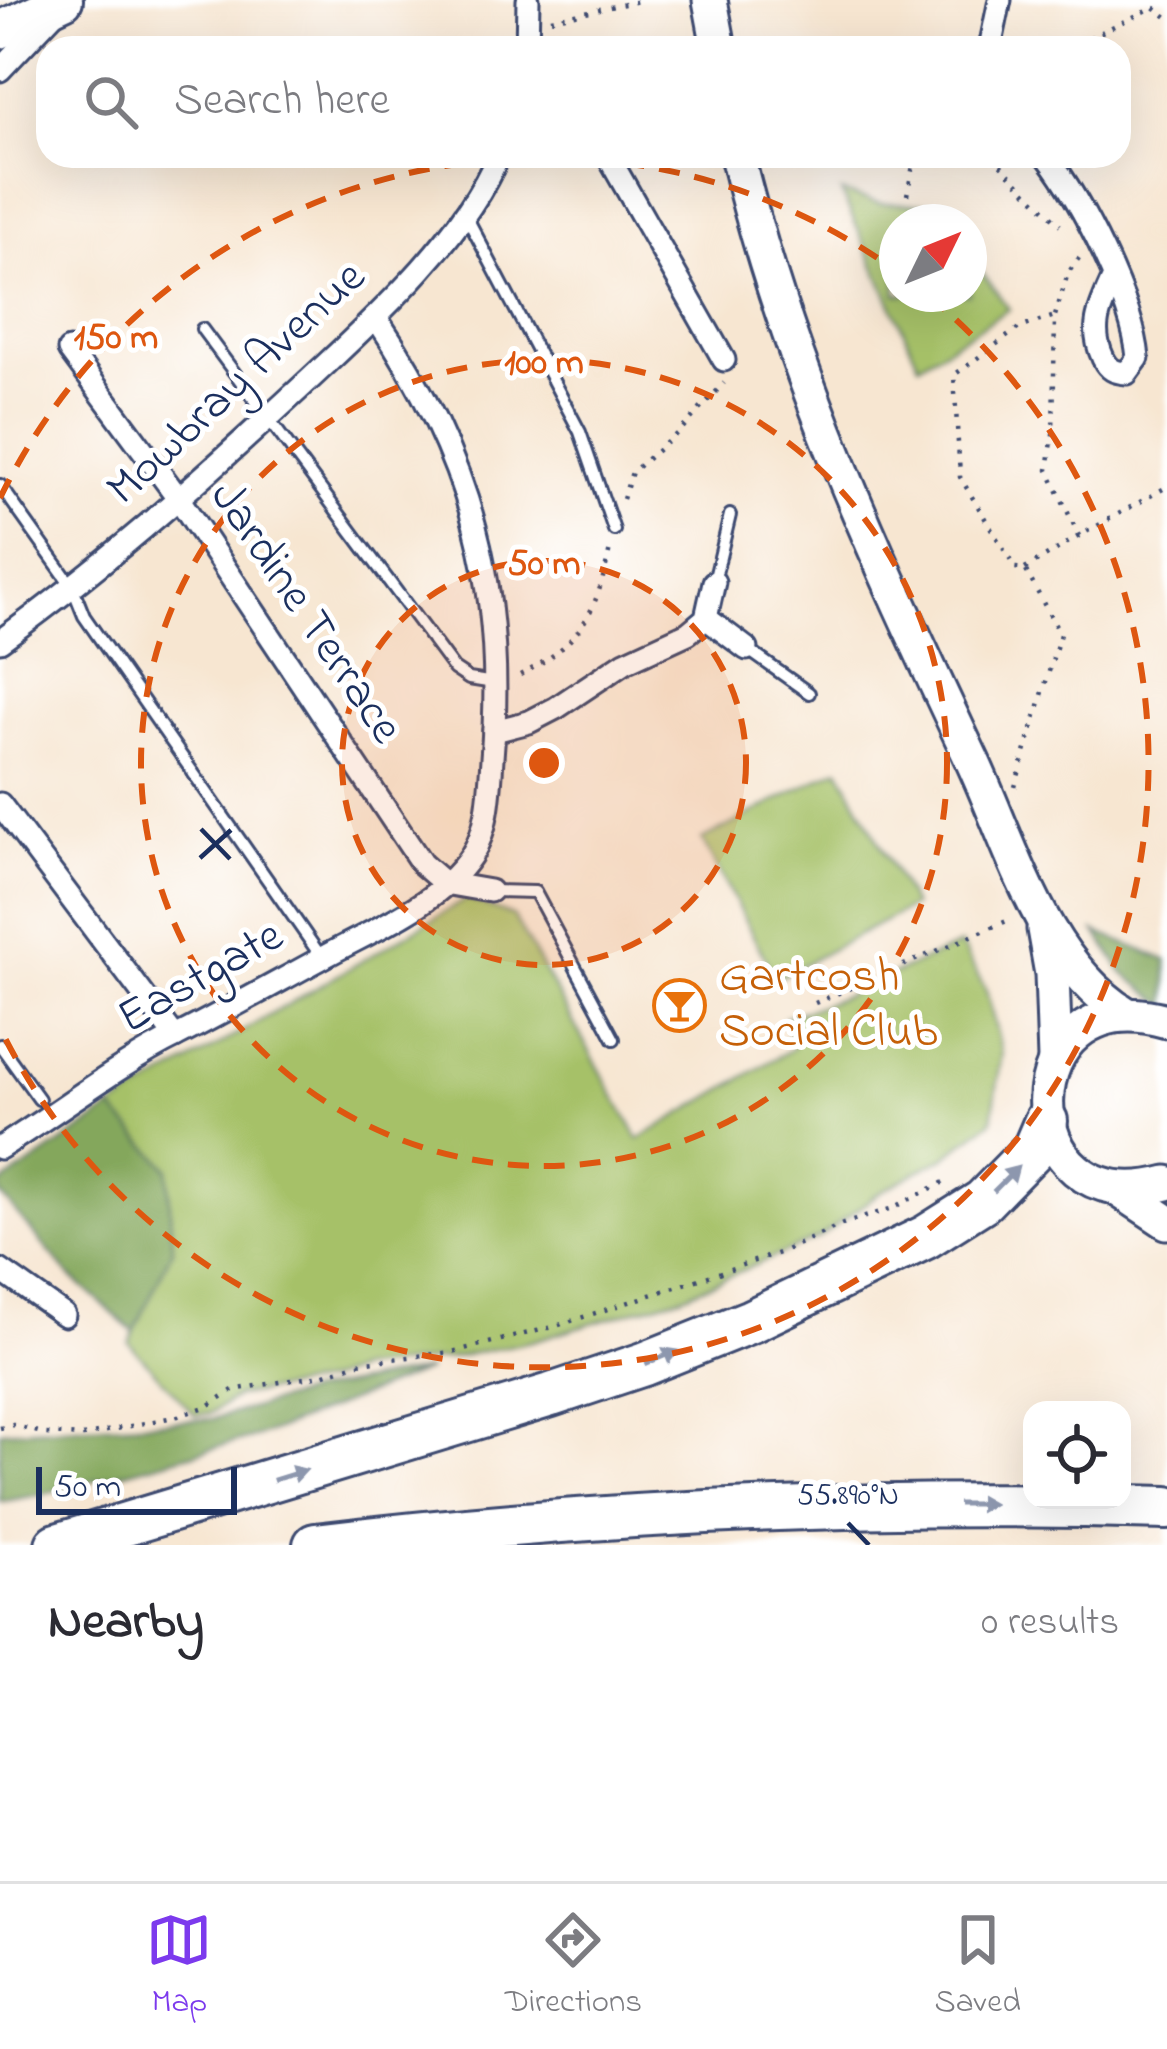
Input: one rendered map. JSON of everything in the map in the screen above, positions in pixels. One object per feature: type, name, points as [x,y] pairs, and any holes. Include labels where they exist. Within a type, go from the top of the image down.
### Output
[{"type":"highway","points":[[58,1545],[550,1395],[751,1322],[926,1237],[983,1201],[1034,1149],[1046,1121]]},
{"type":"highway","points":[[315,1545],[545,1520],[860,1504],[1167,1508]]},
{"type":"main road","points":[[0,30],[65,0]]},
{"type":"street","points":[[0,70],[65,0]]},
{"type":"street","points":[[527,36],[528,0]]},
{"type":"street","points":[[710,0],[717,36]]},
{"type":"street","points":[[992,36],[1000,0]]},
{"type":"street","name":"Mowbray Avenue","points":[[0,641],[179,499],[377,319],[465,212],[491,168]]},
{"type":"street","points":[[615,168],[724,360]]},
{"type":"street","points":[[740,168],[784,328],[837,466],[1040,913],[1097,992],[1126,1014]]},
{"type":"street","points":[[1053,168],[1090,248],[1114,279]]},
{"type":"street","name":"Eastgate","points":[[0,1148],[175,1037],[417,905],[472,855],[483,829],[494,731],[494,607],[463,477],[407,364],[377,319]]},
{"type":"street","name":"Jardine Terrace","points":[[69,350],[179,499],[422,864],[444,883]]},
{"type":"street","points":[[494,731],[530,722],[625,662],[688,633],[706,618],[714,581]]},
{"type":"street","points":[[706,618],[747,649]]},
{"type":"street","points":[[0,804],[175,1037]]},
{"type":"street","points":[[444,883],[490,891]]},
{"type":"street","points":[[1040,913],[1052,974],[1055,1059],[1044,1100],[1055,1145],[1071,1166],[1154,1210],[1167,1222]]},
{"type":"street","points":[[1055,1059],[1093,1023],[1126,1014],[1167,1021]]},
{"type":"street","points":[[1116,1189],[1167,1184]]},
{"type":"street","points":[[0,1270],[64,1315]]},
{"type":"lane","points":[[465,212],[580,433],[614,530]]},
{"type":"lane","points":[[202,329],[454,669],[469,679],[497,683]]},
{"type":"lane","points":[[0,485],[72,586],[84,616],[322,958]]},
{"type":"lane","points":[[714,581],[730,515]]},
{"type":"lane","points":[[747,649],[809,693]]},
{"type":"lane","points":[[490,891],[535,892],[614,1039]]},
{"type":"lane","points":[[0,1045],[39,1099]]},
{"type":"path","points":[[527,24],[644,0]]},
{"type":"path","points":[[1093,36],[1154,7],[1167,16]]},
{"type":"path","points":[[907,195],[913,168]]},
{"type":"path","points":[[1005,168],[1090,248],[1068,273],[1055,316],[1048,470],[1079,536]]},
{"type":"path","points":[[1055,316],[1019,328],[954,376],[960,477],[1015,568],[1025,568],[1162,489]]},
{"type":"path","points":[[1013,795],[1060,634],[1025,568]]},
{"type":"path","points":[[814,1003],[1040,913]]},
{"type":"path","points":[[0,1428],[14,1425],[44,1434],[82,1436],[178,1416],[208,1406],[233,1390],[307,1378],[358,1363],[452,1352],[553,1327],[779,1252],[890,1209],[951,1179]]},
{"type":"green space","points":[[841,192],[879,203],[931,204],[879,204],[879,276]]},
{"type":"green space","points":[[987,279],[1009,309],[919,364],[895,312],[987,312]]},
{"type":"green space","points":[[839,768],[913,906],[776,979],[702,840]]},
{"type":"green space","points":[[467,899],[513,916],[639,1139],[793,1048],[785,1017],[961,945],[986,990],[1002,1053],[992,1121],[945,1157],[880,1192],[819,1238],[679,1297],[532,1341],[237,1396],[211,1413],[195,1415],[129,1343],[171,1249],[168,1169],[111,1109]]},
{"type":"green space","points":[[1096,932],[1167,960],[1167,1006],[1123,973]]},
{"type":"green space","points":[[112,1109],[168,1168],[172,1250],[134,1332],[68,1274],[0,1194],[0,1185]]},
{"type":"green space","points":[[428,1370],[269,1433],[0,1502],[0,1431],[212,1419],[307,1393]]},
{"type":"place","name":"Gartcosh Social Club","points":[[680,1006]]}]
